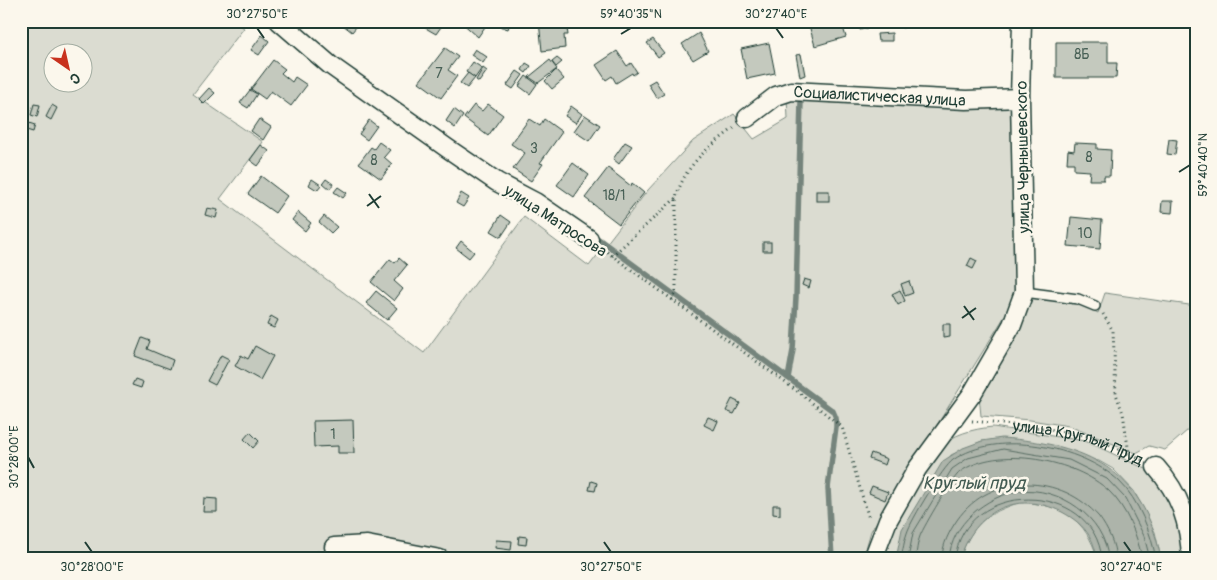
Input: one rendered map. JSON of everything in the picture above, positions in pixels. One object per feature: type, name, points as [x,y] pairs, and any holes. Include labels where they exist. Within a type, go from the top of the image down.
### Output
[{"type":"street","name":"улица Матросова","points":[[279,21],[330,65],[447,148],[497,182],[535,202],[589,239]]},
{"type":"street","name":"улица Чернышевского","points":[[1022,21],[1020,98],[1024,292]]},
{"type":"street","name":"Социалистическая улица","points":[[747,118],[776,96],[791,91],[966,100],[1020,98]]},
{"type":"street","points":[[873,559],[888,520],[917,469],[957,416],[1012,324],[1024,292]]},
{"type":"street","name":"улица Круглый Пруд","points":[[1156,467],[1182,505],[1188,527],[1191,559]]},
{"type":"street","points":[[334,547],[367,545],[440,559]]},
{"type":"lane","points":[[1024,292],[1078,299],[1095,306]]},
{"type":"path","points":[[672,299],[676,293],[676,198],[686,170],[700,154],[747,118]]},
{"type":"path","points":[[613,255],[676,198]]},
{"type":"path","name":"улица Матросова","points":[[589,239],[801,394],[842,428],[873,533],[880,538]]},
{"type":"path","points":[[1095,306],[1104,315],[1113,331],[1116,394],[1123,413],[1129,454]]},
{"type":"path","name":"улица Круглый Пруд","points":[[957,416],[967,420],[1044,428],[1091,437],[1156,467]]},
{"type":"path","points":[[278,559],[307,555],[334,547]]},
{"type":"shaded area","points":[[21,21],[234,21],[244,28],[193,94],[263,142],[220,199],[424,353],[524,217],[589,266],[648,190],[693,141],[734,114],[754,139],[788,119],[787,97],[1015,107],[1018,295],[871,531],[863,559],[21,559]]},
{"type":"shaded area","points":[[1105,293],[1196,306],[1196,423],[1165,450],[1149,446],[1136,453],[1069,426],[1030,420],[981,416],[979,395],[1028,301],[1035,297],[1079,303],[1098,313]]},
{"type":"shaded area","points":[[993,427],[1085,441],[1146,469],[1159,481],[1175,505],[1186,559],[1161,559],[1155,532],[1134,491],[1113,469],[1099,461],[982,441],[951,455],[896,559],[879,559],[892,524],[937,448],[950,439],[964,433]]},
{"type":"shaded area","points":[[1021,502],[1049,506],[1070,516],[1086,533],[1098,559],[960,559],[964,547],[975,528],[990,516]]},
{"type":"water","name":"Круглый пруд","points":[[1002,438],[1032,441],[1060,447],[1085,455],[1107,467],[1125,483],[1141,503],[1153,528],[1161,559],[1098,559],[1091,539],[1078,522],[1062,512],[1045,505],[1029,503],[1013,504],[999,509],[986,517],[975,529],[960,559],[896,559],[902,529],[943,461],[963,448],[982,441]]},
{"type":"building","points":[[338,21],[361,21],[352,32]]},
{"type":"building","points":[[425,21],[439,21],[443,24],[436,34],[422,26]]},
{"type":"building","points":[[460,21],[489,21],[478,37]]},
{"type":"building","points":[[497,21],[511,21],[508,29],[496,25]]},
{"type":"building","points":[[539,21],[566,21],[568,35],[564,35],[565,48],[542,51]]},
{"type":"building","points":[[814,21],[841,21],[846,37],[815,46],[809,25]]},
{"type":"building","points":[[859,21],[868,21],[869,28],[860,30]]},
{"type":"building","points":[[900,21],[925,21],[925,23],[902,28]]},
{"type":"building","points":[[699,33],[708,51],[693,60],[682,44]]},
{"type":"building","points":[[892,33],[892,41],[878,41],[877,34]]},
{"type":"building","points":[[262,35],[269,41],[259,55],[251,50]]},
{"type":"building","points":[[653,39],[664,53],[658,57],[647,43]]},
{"type":"building","points":[[1056,42],[1108,42],[1108,63],[1117,63],[1116,78],[1056,78]]},
{"type":"building","points":[[769,43],[775,73],[747,79],[741,49]]},
{"type":"building","points":[[445,48],[458,57],[448,70],[457,76],[441,98],[419,82]]},
{"type":"building","points":[[475,49],[487,57],[483,63],[471,55]]},
{"type":"building","points":[[617,51],[627,66],[631,63],[637,72],[616,83],[612,76],[606,80],[596,65]]},
{"type":"building","points":[[801,54],[805,75],[800,77],[796,55]]},
{"type":"building","points":[[557,58],[562,62],[556,67],[552,62]]},
{"type":"building","points":[[273,60],[285,69],[281,73],[292,82],[295,77],[307,85],[291,106],[271,91],[265,99],[251,89]]},
{"type":"building","points":[[550,60],[557,69],[538,83],[529,77]]},
{"type":"building","points":[[473,62],[482,68],[475,78],[466,72]]},
{"type":"building","points":[[526,63],[531,66],[526,73],[522,70]]},
{"type":"building","points":[[483,68],[487,71],[479,82],[476,80]]},
{"type":"building","points":[[556,70],[564,79],[552,89],[545,81]]},
{"type":"building","points":[[517,71],[523,75],[513,89],[507,85]]},
{"type":"building","points":[[468,73],[475,78],[467,88],[460,83]]},
{"type":"building","points":[[526,76],[537,84],[530,94],[519,86]]},
{"type":"building","points":[[655,80],[664,94],[657,98],[648,84]]},
{"type":"building","points":[[209,88],[215,93],[204,104],[199,99]]},
{"type":"building","points":[[250,90],[257,94],[248,108],[240,103]]},
{"type":"building","points":[[34,104],[40,105],[37,117],[31,115]]},
{"type":"building","points":[[488,104],[503,115],[488,136],[464,118],[474,105],[482,111]]},
{"type":"building","points":[[52,105],[57,108],[51,120],[46,117]]},
{"type":"building","points":[[571,106],[582,114],[576,123],[565,116]]},
{"type":"building","points":[[454,109],[463,116],[455,128],[446,121]]},
{"type":"building","points":[[585,115],[600,125],[589,141],[574,131]]},
{"type":"building","points":[[259,119],[271,127],[263,140],[251,131]]},
{"type":"building","points":[[529,119],[540,126],[544,119],[562,132],[540,163],[543,164],[531,181],[513,169],[525,153],[511,144]]},
{"type":"building","points":[[369,120],[377,126],[367,140],[359,134]]},
{"type":"building","points":[[26,122],[35,125],[33,132],[23,129]]},
{"type":"building","points":[[1169,139],[1177,140],[1175,155],[1167,154]]},
{"type":"building","points":[[379,142],[390,150],[384,157],[392,164],[381,179],[359,163],[371,147],[374,149]]},
{"type":"building","points":[[625,142],[632,146],[619,164],[613,159]]},
{"type":"building","points":[[1075,143],[1097,144],[1097,149],[1111,150],[1110,176],[1104,176],[1104,180],[1089,180],[1090,171],[1074,170],[1074,163],[1067,163],[1068,150],[1074,151]]},
{"type":"building","points":[[261,145],[269,151],[258,166],[250,160]]},
{"type":"building","points":[[573,163],[589,175],[574,197],[557,185]]},
{"type":"building","points":[[608,168],[631,186],[632,183],[644,193],[619,224],[585,198]]},
{"type":"building","points":[[261,176],[287,196],[275,213],[248,194]]},
{"type":"building","points":[[312,179],[321,185],[317,190],[309,185]]},
{"type":"building","points":[[326,179],[333,184],[330,189],[323,183]]},
{"type":"building","points":[[338,187],[347,193],[343,198],[334,192]]},
{"type":"building","points":[[816,191],[829,191],[829,201],[816,201]]},
{"type":"building","points":[[461,193],[469,198],[463,207],[456,203]]},
{"type":"building","points":[[1162,201],[1173,201],[1172,213],[1161,212]]},
{"type":"building","points":[[207,208],[218,210],[216,218],[205,215]]},
{"type":"building","points":[[298,212],[311,223],[305,231],[292,220]]},
{"type":"building","points":[[501,215],[511,222],[501,237],[491,231]]},
{"type":"building","points":[[324,216],[337,227],[331,233],[319,222]]},
{"type":"building","points":[[1071,217],[1102,220],[1100,249],[1068,246]]},
{"type":"building","points":[[461,241],[474,252],[469,258],[456,248]]},
{"type":"building","points":[[763,242],[771,242],[771,251],[763,251]]},
{"type":"building","points":[[399,258],[407,265],[394,281],[403,289],[394,301],[371,282],[390,259],[395,263]]},
{"type":"building","points":[[971,258],[977,261],[973,269],[967,266]]},
{"type":"building","points":[[804,279],[811,281],[809,288],[802,285]]},
{"type":"building","points":[[909,281],[913,293],[905,296],[901,284]]},
{"type":"building","points":[[900,290],[905,301],[898,305],[892,294]]},
{"type":"building","points":[[376,291],[397,308],[387,320],[366,303]]},
{"type":"building","points":[[271,316],[278,320],[274,328],[267,325]]},
{"type":"building","points":[[943,324],[950,324],[950,337],[943,338]]},
{"type":"building","points":[[142,338],[150,341],[147,349],[173,360],[170,369],[135,356]]},
{"type":"building","points":[[255,346],[273,356],[260,380],[235,366],[241,355],[248,359]]},
{"type":"building","points":[[221,355],[229,359],[215,385],[207,381]]},
{"type":"building","points":[[135,379],[143,382],[141,388],[132,385]]},
{"type":"building","points":[[732,399],[740,403],[734,414],[726,411]]},
{"type":"building","points":[[708,417],[718,421],[714,430],[704,425]]},
{"type":"building","points":[[353,420],[354,453],[338,453],[338,446],[314,447],[313,421]]},
{"type":"building","points":[[250,432],[259,441],[253,448],[244,439]]},
{"type":"building","points":[[21,449],[26,450],[21,468]]},
{"type":"building","points":[[871,453],[887,459],[885,465],[869,459]]},
{"type":"building","points":[[591,481],[597,483],[595,491],[589,490]]},
{"type":"building","points":[[872,486],[888,492],[885,500],[869,493]]},
{"type":"building","points":[[204,498],[217,499],[217,512],[203,512]]},
{"type":"building","points":[[773,505],[780,505],[780,515],[773,514]]},
{"type":"building","points":[[519,536],[527,537],[526,545],[518,544]]},
{"type":"building","points":[[496,540],[512,541],[511,550],[495,548]]},
{"type":"waterway","points":[[788,378],[793,350],[796,297],[801,100]]},
{"type":"waterway","points":[[593,235],[833,411],[836,418],[836,427],[828,488],[832,559]]}]
